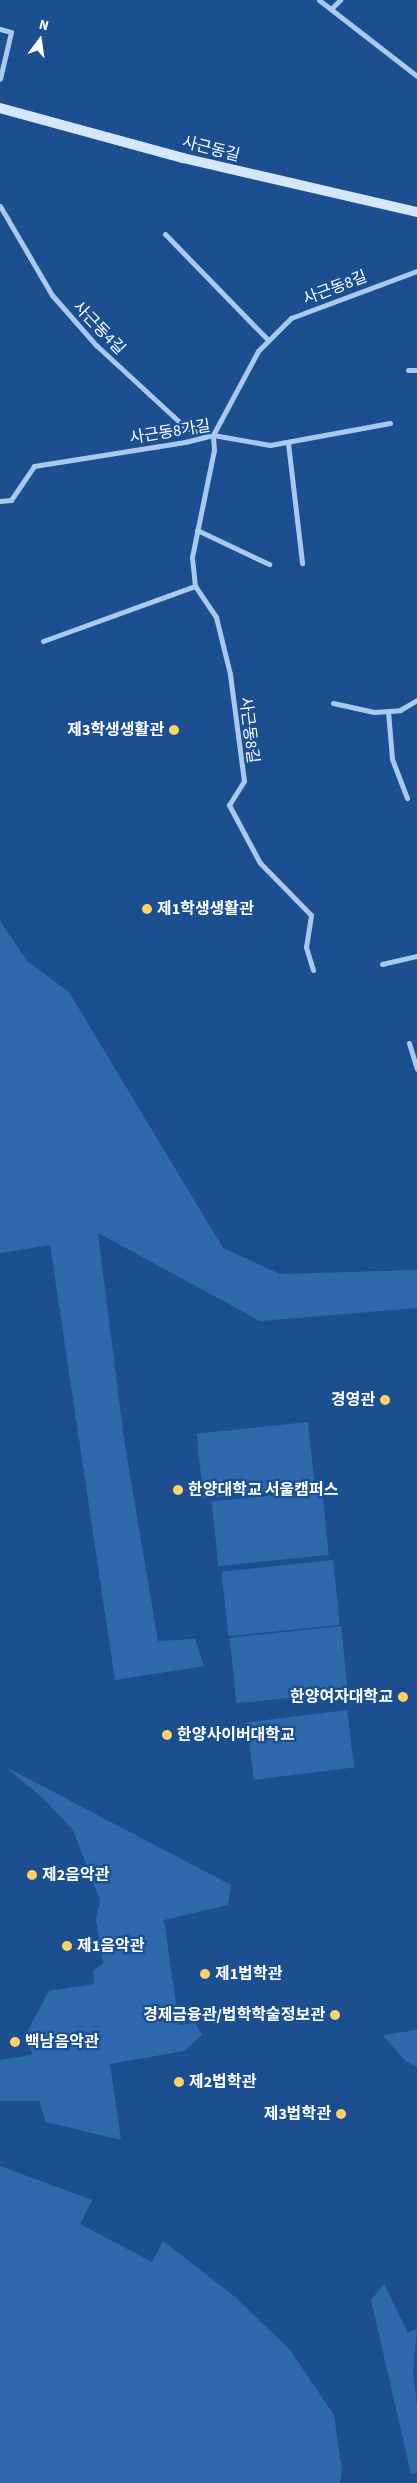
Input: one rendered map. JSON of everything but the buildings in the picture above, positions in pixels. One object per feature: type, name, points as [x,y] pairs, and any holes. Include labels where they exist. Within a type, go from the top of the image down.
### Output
[{"type":"street","points":[[319,0],[417,76]]},
{"type":"street","points":[[331,9],[340,0]]},
{"type":"street","points":[[0,29],[11,32],[0,79]]},
{"type":"street","name":"사근동길","points":[[0,108],[184,158],[417,212]]},
{"type":"street","name":"사근동4길","points":[[0,206],[52,295],[96,346],[186,428],[213,435]]},
{"type":"street","points":[[165,234],[268,340]]},
{"type":"street","name":"사근동8길","points":[[313,970],[306,947],[311,915],[260,863],[229,805],[244,781],[230,674],[216,617],[195,586],[192,557],[214,450],[213,435],[258,351],[291,318],[417,271]]},
{"type":"street","points":[[408,370],[414,370]]},
{"type":"street","name":"사근동8가길","points":[[0,501],[11,500],[34,466],[185,442],[213,435],[270,445],[390,423]]},
{"type":"street","points":[[288,443],[302,563]]},
{"type":"street","points":[[197,530],[269,564]]},
{"type":"street","points":[[43,641],[195,586]]},
{"type":"street","points":[[333,704],[374,712],[400,710],[417,700]]},
{"type":"street","points":[[388,711],[392,758],[407,798]]},
{"type":"street","points":[[382,964],[417,956]]},
{"type":"street","points":[[409,1042],[417,1069]]},
{"type":"shaded area","points":[[0,921],[27,961],[69,992],[223,1248],[280,1274],[417,1270],[417,1308],[260,1321],[98,1233],[124,1439],[158,1641],[195,1639],[204,1666],[115,1680],[50,1245],[0,1253]]},
{"type":"shaded area","points":[[308,1422],[315,1487],[203,1498],[197,1434]]},
{"type":"shaded area","points":[[322,1490],[329,1555],[218,1566],[212,1502]]},
{"type":"shaded area","points":[[333,1560],[340,1625],[228,1636],[222,1572]]},
{"type":"shaded area","points":[[341,1626],[348,1692],[237,1703],[230,1638]]},
{"type":"shaded area","points":[[347,1710],[354,1768],[254,1780],[247,1722]]},
{"type":"shaded area","points":[[4,1766],[231,1885],[228,1905],[164,1920],[179,2025],[195,2023],[202,2035],[184,2051],[110,2064],[121,2140],[46,2122],[39,2101],[0,2101],[0,2060],[32,2055],[28,2030],[49,1991],[94,1984],[93,1970],[103,1964],[96,1920],[100,1900],[73,1830],[44,1799]]},
{"type":"shaded area","points":[[417,2030],[417,2067],[404,2060],[383,2035]]},
{"type":"shaded area","points":[[0,2166],[92,2200],[80,2224],[152,2262],[163,2241],[234,2296],[290,2350],[334,2415],[342,2471],[340,2483],[0,2483]]},
{"type":"shaded area","points":[[384,2284],[408,2333],[417,2328],[413,2372],[417,2405],[417,2473],[411,2474],[371,2300]]},
{"type":"place","name":"제3학생생활관","points":[[174,730]]},
{"type":"place","name":"제1학생생활관","points":[[147,909]]},
{"type":"place","name":"경영관","points":[[385,1400]]},
{"type":"place","name":"한양대학교 서울캠퍼스","points":[[178,1490]]},
{"type":"place","name":"한양여자대학교","points":[[403,1697]]},
{"type":"place","name":"한양사이버대학교","points":[[167,1735]]},
{"type":"place","name":"제2음악관","points":[[32,1875]]},
{"type":"place","name":"제1음악관","points":[[67,1946]]},
{"type":"place","name":"제1법학관","points":[[205,1974]]},
{"type":"place","name":"경제금융관/법학학술정보관","points":[[335,2015]]},
{"type":"place","name":"백남음악관","points":[[15,2042]]},
{"type":"place","name":"제2법학관","points":[[179,2082]]},
{"type":"place","name":"제3법학관","points":[[341,2114]]}]
